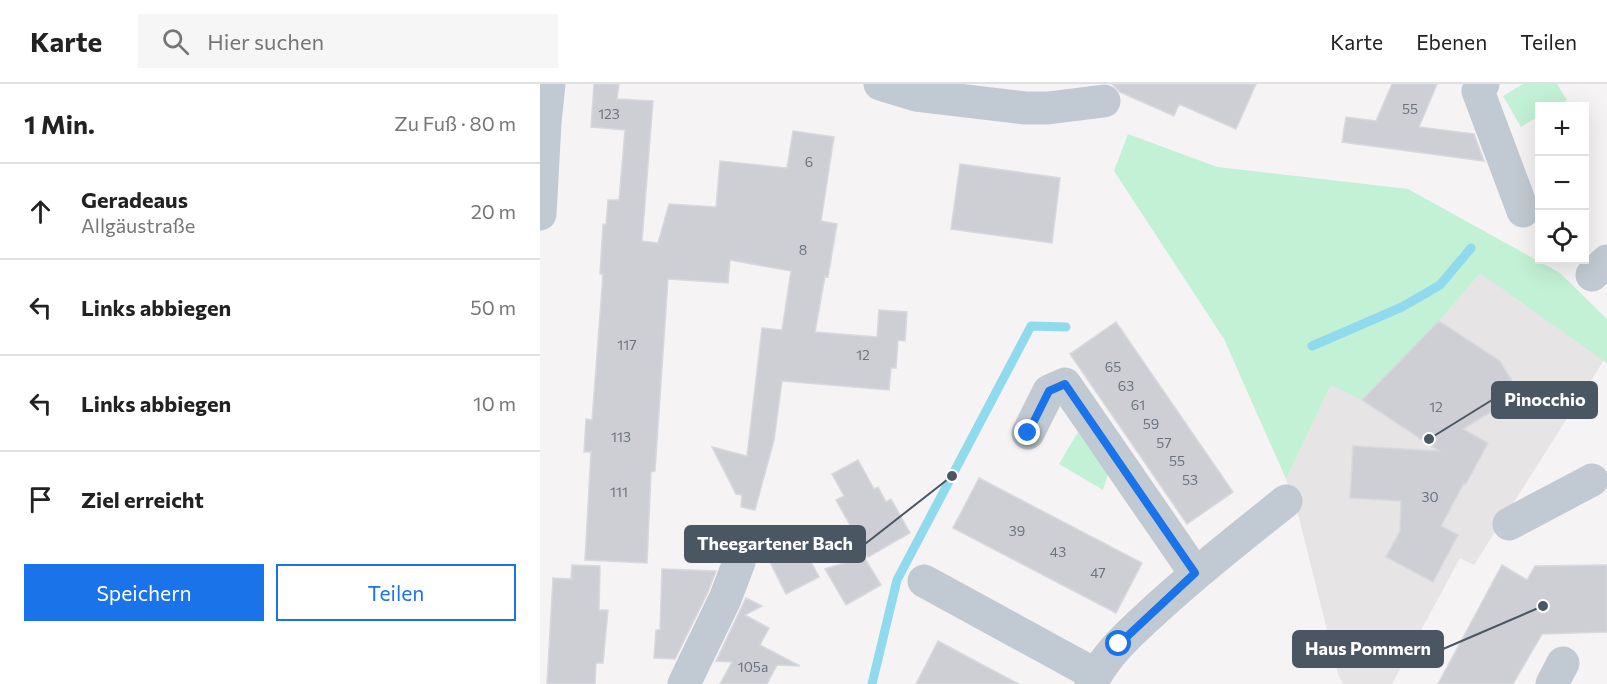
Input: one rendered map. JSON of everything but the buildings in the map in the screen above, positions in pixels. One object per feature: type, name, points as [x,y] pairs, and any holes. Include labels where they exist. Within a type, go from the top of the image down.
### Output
[{"type":"street","points":[[540,213],[549,84]]},
{"type":"street","points":[[880,84],[916,95],[1025,108],[1048,108],[1104,101]]},
{"type":"street","points":[[1483,84],[1478,91],[1523,211]]},
{"type":"street","points":[[1028,433],[1049,391],[1065,384],[1195,573]]},
{"type":"street","points":[[1509,524],[1602,476]]},
{"type":"street","points":[[924,581],[1093,679],[1119,644],[1195,573],[1286,501]]},
{"type":"street","points":[[684,684],[725,599],[740,562]]},
{"type":"shaded area","points":[[1480,272],[1604,360],[1474,565],[1460,558],[1392,684],[1343,684],[1338,674],[1299,518],[1286,479],[1331,385],[1439,321]]},
{"type":"green space","points":[[1523,84],[1557,84],[1567,100],[1535,102],[1535,118],[1521,127],[1503,96]]},
{"type":"green space","points":[[1128,134],[1217,167],[1408,189],[1535,259],[1535,264],[1544,264],[1560,273],[1607,319],[1607,363],[1480,273],[1439,321],[1362,400],[1331,385],[1286,479],[1224,339],[1114,171]]},
{"type":"green space","points":[[1078,432],[1108,474],[1103,490],[1059,464]]},
{"type":"waterway","points":[[1312,346],[1402,307],[1440,285],[1471,248]]},
{"type":"waterway","points":[[872,684],[897,580],[1031,326],[1066,327]]},
{"type":"place","name":"Pinocchio","points":[[1429,439]]},
{"type":"place","name":"Theegartener Bach","points":[[952,476]]},
{"type":"place","name":"Haus Pommern","points":[[1543,606]]},
{"type":"route","points":[[1028,433],[1049,391],[1065,384],[1195,573],[1119,644]]}]
